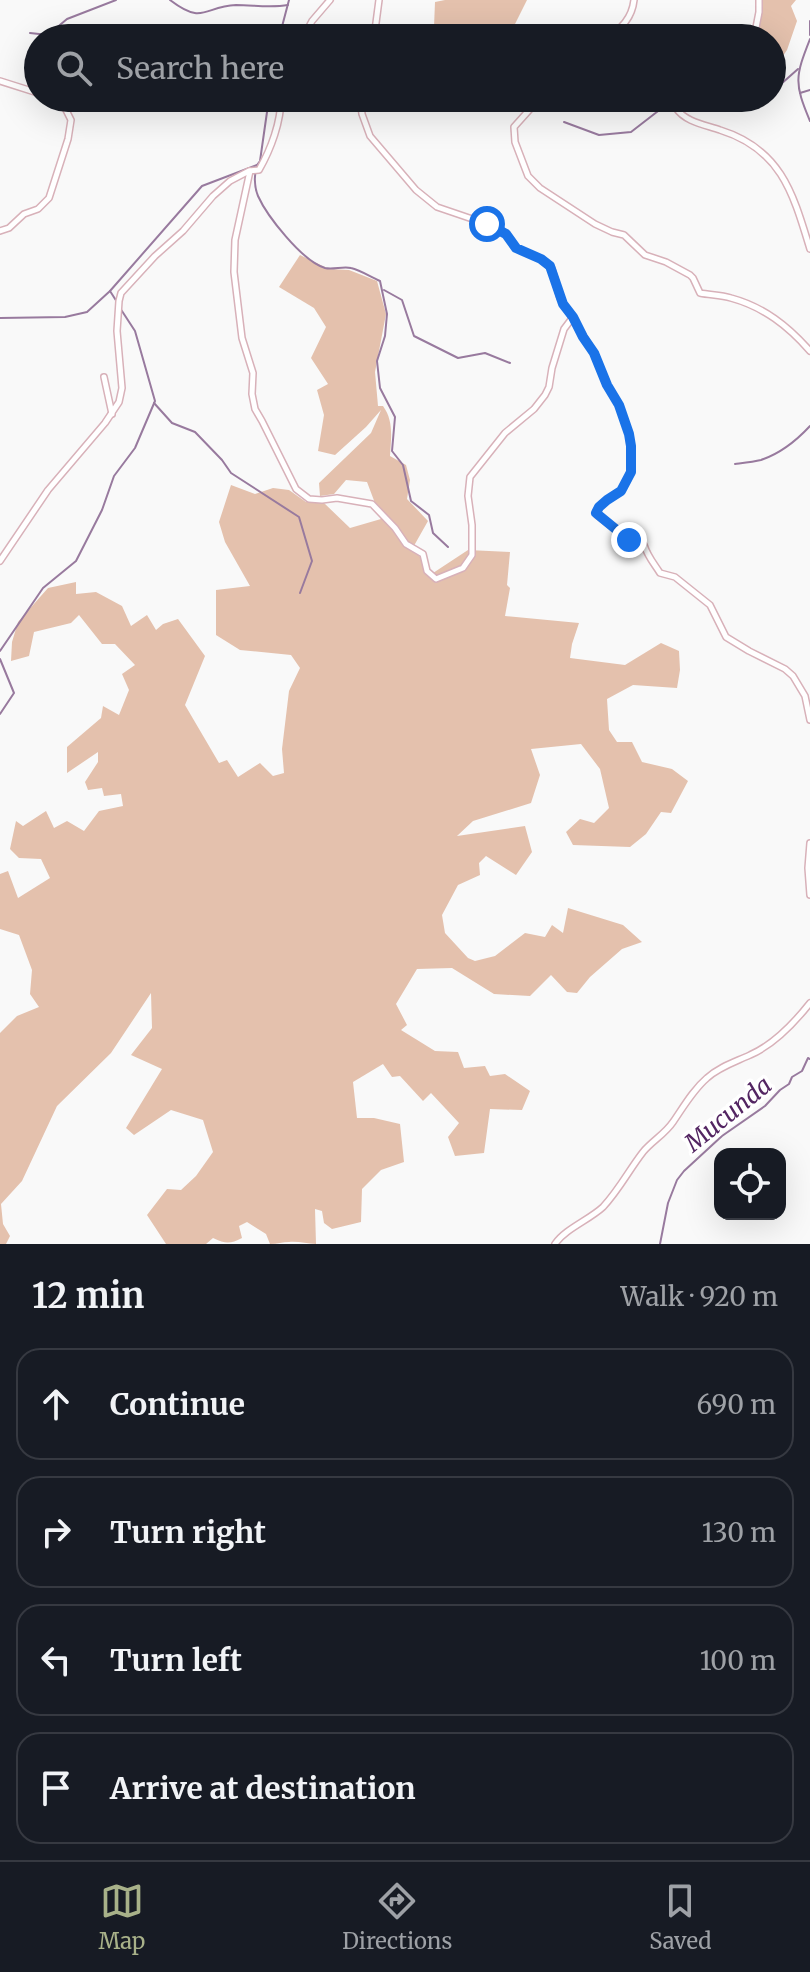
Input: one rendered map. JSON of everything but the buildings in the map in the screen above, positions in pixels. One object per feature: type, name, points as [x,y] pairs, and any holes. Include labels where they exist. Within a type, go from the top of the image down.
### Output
[{"type":"street","points":[[310,24],[330,0]]},
{"type":"street","points":[[376,24],[379,0]]},
{"type":"street","points":[[624,24],[632,12],[634,0]]},
{"type":"street","points":[[757,24],[759,0]]},
{"type":"street","points":[[0,81],[24,89]]},
{"type":"street","points":[[0,231],[9,228],[24,214],[44,205],[49,198],[68,139],[71,120],[67,112]]},
{"type":"street","points":[[0,561],[48,490],[119,402],[122,388],[117,331],[121,293],[230,181],[259,170],[269,152],[279,112]]},
{"type":"street","points":[[362,112],[370,136],[416,190],[437,207],[506,234],[516,248],[550,266],[560,298],[594,353],[629,434],[632,467],[628,479],[621,491],[599,507],[597,515],[629,540],[644,545],[647,556],[660,573],[675,577],[710,605],[726,637],[793,676],[805,696],[810,720]]},
{"type":"street","points":[[527,112],[517,122],[515,142],[523,168],[534,182],[595,224],[624,235],[645,255],[690,275],[700,293],[732,298],[763,310],[796,334],[810,351]]},
{"type":"street","points":[[678,112],[703,125],[740,137],[772,160],[785,182],[810,249]]},
{"type":"street","points":[[250,171],[235,240],[234,272],[242,338],[253,373],[255,409],[296,489],[309,499],[337,498],[372,504],[406,544],[423,554],[427,571],[436,579],[463,568],[472,555],[472,525],[468,509],[470,477],[505,433],[534,409],[545,395],[564,329],[573,317]]},
{"type":"street","points":[[104,377],[112,414]]},
{"type":"street","points":[[810,843],[810,895]]},
{"type":"street","points":[[555,1244],[603,1207],[641,1154],[665,1132],[696,1088],[709,1076],[768,1045],[810,1003]]},
{"type":"shaded area","points":[[527,0],[515,24],[434,24],[435,2]]},
{"type":"shaded area","points":[[761,0],[796,0],[791,6],[797,21],[786,51],[786,24],[756,24]]},
{"type":"shaded area","points":[[300,255],[329,269],[349,270],[377,281],[386,314],[375,372],[378,406],[383,406],[389,418],[390,456],[406,465],[410,480],[407,499],[428,521],[411,551],[421,557],[430,575],[468,550],[510,552],[507,585],[510,588],[505,616],[579,623],[570,658],[625,665],[661,643],[679,651],[677,688],[633,685],[607,699],[609,730],[617,742],[632,742],[642,762],[672,769],[688,781],[671,813],[661,812],[646,834],[630,847],[573,845],[566,832],[580,819],[594,823],[609,808],[600,769],[581,744],[531,749],[540,775],[531,803],[473,821],[457,836],[525,826],[532,852],[516,875],[486,856],[479,863],[480,875],[458,885],[442,915],[445,933],[468,958],[475,961],[495,956],[525,933],[545,937],[552,925],[563,933],[568,908],[623,925],[642,942],[622,949],[577,993],[567,992],[551,975],[530,996],[494,994],[452,968],[417,969],[396,1004],[407,1025],[401,1030],[435,1051],[458,1052],[464,1068],[485,1066],[490,1076],[505,1074],[530,1091],[522,1110],[490,1109],[484,1153],[455,1156],[448,1137],[459,1123],[431,1093],[423,1101],[400,1076],[392,1077],[383,1064],[353,1082],[357,1118],[400,1124],[404,1162],[381,1170],[362,1189],[361,1222],[332,1229],[324,1223],[322,1211],[315,1209],[316,1244],[270,1244],[266,1234],[247,1222],[239,1226],[242,1238],[234,1241],[213,1238],[206,1244],[166,1244],[147,1215],[167,1189],[181,1190],[196,1176],[213,1152],[203,1120],[171,1110],[134,1135],[126,1128],[162,1069],[131,1055],[152,1028],[151,993],[111,1053],[57,1106],[22,1181],[1,1204],[3,1224],[10,1236],[6,1244],[0,1244],[0,1033],[17,1016],[39,1007],[30,994],[32,970],[19,935],[0,929],[0,874],[8,871],[18,898],[50,878],[41,859],[19,858],[10,849],[16,821],[23,826],[46,811],[54,828],[67,821],[84,831],[99,811],[123,806],[121,794],[104,796],[102,788],[88,790],[85,782],[98,762],[98,752],[67,773],[67,747],[101,718],[103,706],[119,715],[129,690],[122,674],[135,665],[115,644],[102,644],[79,615],[71,623],[34,632],[29,656],[11,661],[18,622],[48,588],[76,582],[76,594],[96,592],[122,606],[131,626],[147,615],[156,630],[178,619],[205,656],[185,705],[219,763],[227,760],[238,777],[260,763],[273,776],[284,773],[282,749],[289,691],[300,668],[291,655],[240,650],[216,635],[216,590],[250,586],[225,542],[219,522],[231,485],[255,494],[273,488],[289,490],[306,502],[324,503],[350,528],[381,519],[367,482],[346,480],[334,494],[320,496],[319,483],[371,433],[381,410],[335,455],[318,451],[324,415],[317,390],[328,384],[311,358],[326,327],[314,308],[279,287]]},
{"type":"waterway","points":[[61,24],[116,0]]},
{"type":"waterway","points":[[170,0],[181,8],[197,13],[236,5],[288,5]]},
{"type":"waterway","points":[[283,24],[289,0]]},
{"type":"waterway","name":"Mucunda","points":[[810,21],[810,35]]},
{"type":"waterway","name":"Mucunda","points":[[810,39],[798,80],[810,121]]},
{"type":"waterway","points":[[786,80],[798,69]]},
{"type":"waterway","points":[[800,93],[810,90]]},
{"type":"waterway","points":[[117,302],[110,291],[202,186],[257,165],[267,112]]},
{"type":"waterway","points":[[564,122],[599,135],[631,132],[657,112]]},
{"type":"waterway","points":[[257,165],[255,180],[258,196],[277,226],[306,257],[325,268],[351,268],[380,281],[387,314],[385,336],[377,361],[380,388],[395,417],[392,451],[403,465],[411,501],[429,515],[433,533],[448,547]]},
{"type":"waterway","points":[[384,290],[402,300],[414,336],[458,358],[485,353],[510,363]]},
{"type":"waterway","points":[[0,318],[65,317],[87,312],[110,291]]},
{"type":"waterway","points":[[0,651],[43,588],[76,561],[102,510],[114,476],[135,448],[155,401],[135,331],[120,308]]},
{"type":"waterway","points":[[154,403],[172,423],[195,432],[231,473],[299,517],[312,561],[300,593]]},
{"type":"waterway","points":[[735,464],[761,460],[774,454],[810,426]]},
{"type":"waterway","points":[[0,659],[14,693],[0,714]]},
{"type":"waterway","name":"Mucunda","points":[[660,1244],[668,1203],[684,1171],[722,1136],[765,1106],[789,1084],[792,1077],[802,1071],[810,1059]]},
{"type":"route","points":[[487,224],[506,234],[516,248],[550,266],[563,304],[594,353],[619,405],[629,434],[631,472],[621,491],[599,507],[596,513],[629,540]]}]
